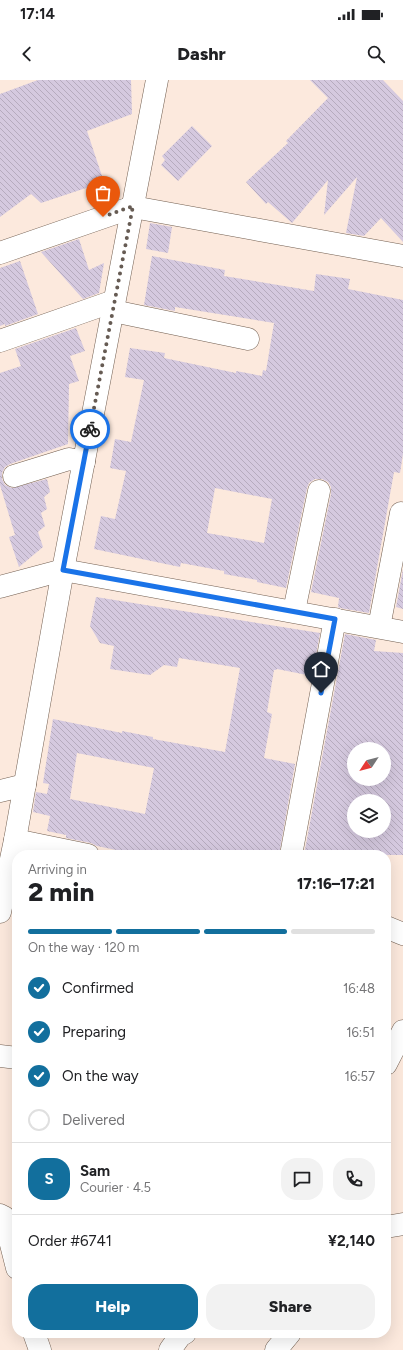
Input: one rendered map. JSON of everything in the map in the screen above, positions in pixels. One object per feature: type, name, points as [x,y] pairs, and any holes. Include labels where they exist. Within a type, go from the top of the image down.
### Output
[{"type":"street","points":[[13,850],[63,570],[157,80]]},
{"type":"street","points":[[0,253],[133,206],[403,256]]},
{"type":"street","points":[[0,341],[114,306],[248,339]]},
{"type":"street","points":[[14,476],[69,459],[84,462]]},
{"type":"street","points":[[294,611],[319,491]]},
{"type":"street","points":[[379,627],[401,513]]},
{"type":"street","points":[[0,587],[63,570],[403,632]]},
{"type":"street","points":[[292,850],[335,619]]},
{"type":"street","points":[[0,791],[25,785]]},
{"type":"street","points":[[15,840],[64,850]]},
{"type":"street","points":[[0,912],[12,854]]},
{"type":"street","points":[[391,928],[403,934]]},
{"type":"street","points":[[391,1054],[403,1031]]},
{"type":"street","points":[[0,1056],[12,1057]]},
{"type":"street","points":[[391,1069],[403,1068]]},
{"type":"street","points":[[0,1215],[4,1217],[12,1248]]},
{"type":"street","points":[[391,1226],[403,1224]]},
{"type":"street","points":[[36,1338],[40,1350]]},
{"type":"street","points":[[170,1350],[181,1338]]},
{"type":"street","points":[[276,1350],[286,1338]]},
{"type":"building","points":[[38,80],[131,80],[132,114],[87,131],[104,182],[41,203],[31,194],[0,217],[0,94]]},
{"type":"building","points":[[310,80],[383,80],[403,101],[403,242],[381,218],[364,236],[346,233],[357,177],[324,215],[328,180],[292,223],[268,202],[266,204],[246,182],[288,143],[286,141],[328,98]]},
{"type":"building","points":[[192,126],[212,146],[178,181],[161,165],[165,160],[162,156]]},
{"type":"building","points":[[150,223],[172,227],[168,253],[146,249]]},
{"type":"building","points":[[79,239],[89,270],[104,263],[99,293],[83,299],[41,252]]},
{"type":"building","points":[[152,256],[225,270],[224,276],[314,291],[316,274],[350,279],[348,289],[403,300],[403,454],[400,473],[394,472],[369,613],[340,608],[338,607],[339,598],[311,592],[331,494],[331,487],[328,482],[322,479],[315,479],[309,483],[307,488],[286,588],[257,582],[257,580],[224,574],[224,571],[181,563],[180,567],[94,549],[101,516],[115,519],[126,471],[110,468],[115,439],[131,442],[144,380],[125,377],[130,348],[165,353],[164,358],[236,373],[236,371],[262,376],[263,370],[266,371],[274,323],[175,307],[175,311],[144,305]],"holes":[[[215,488],[272,499],[264,543],[207,533]]]},
{"type":"building","points":[[20,261],[38,314],[5,326],[5,324],[0,326],[0,268]]},
{"type":"building","points":[[76,328],[85,351],[70,356],[79,381],[69,384],[68,444],[10,464],[5,467],[2,473],[2,479],[5,485],[12,488],[47,479],[50,492],[44,497],[47,509],[41,513],[45,526],[38,532],[43,547],[19,567],[9,537],[15,535],[0,485],[0,373],[21,366],[15,349]]},
{"type":"building","points":[[403,569],[403,609],[396,607]]},
{"type":"building","points":[[96,597],[320,633],[312,676],[277,669],[274,670],[267,712],[272,714],[264,758],[295,764],[280,850],[116,850],[66,838],[66,835],[47,831],[50,816],[33,812],[36,792],[47,794],[49,784],[43,783],[53,719],[122,733],[122,731],[153,737],[153,739],[225,752],[240,668],[179,658],[177,667],[164,665],[150,675],[110,669],[114,646],[100,643],[90,626]],"holes":[[[77,753],[154,768],[145,814],[70,799]]]},
{"type":"building","points":[[345,634],[376,640],[374,651],[403,653],[403,855],[391,855],[391,850],[305,850]]},
{"type":"way so far","points":[[90,429],[133,206],[103,217]]},
{"type":"route","points":[[90,429],[63,570],[335,619],[321,693]]}]
